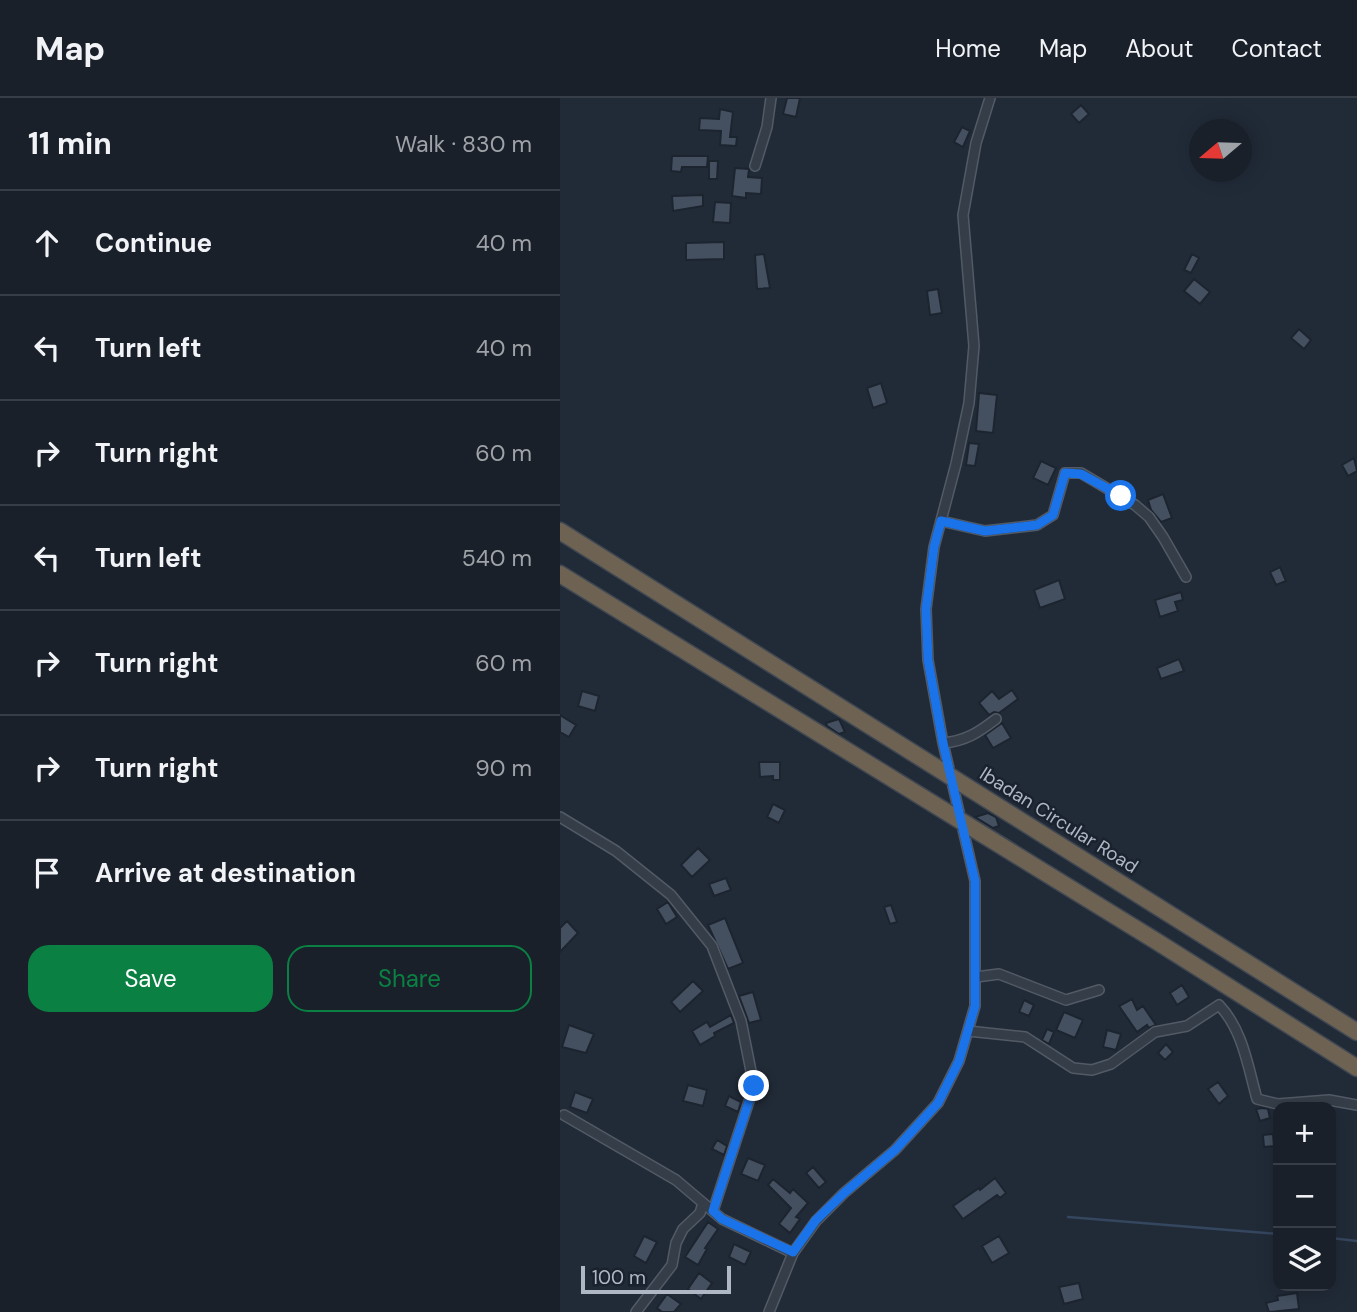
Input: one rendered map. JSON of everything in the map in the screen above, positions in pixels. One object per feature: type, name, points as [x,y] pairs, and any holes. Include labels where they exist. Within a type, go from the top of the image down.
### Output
[{"type":"highway","name":"Ibadan Circular Road","points":[[560,531],[1357,1032]]},
{"type":"highway","points":[[560,574],[1357,1068]]},
{"type":"street","points":[[755,166],[767,127],[771,98]]},
{"type":"street","points":[[769,1312],[793,1252],[816,1220],[895,1150],[938,1103],[959,1061],[975,1006],[975,881],[943,743],[928,660],[926,609],[934,547],[957,464],[969,403],[974,346],[963,215],[976,143],[990,98]]},
{"type":"street","points":[[941,521],[985,531],[1037,525],[1053,515],[1065,473],[1081,474],[1135,505],[1149,517],[1185,578]]},
{"type":"street","points":[[943,743],[973,737],[996,719]]},
{"type":"street","points":[[560,817],[616,851],[671,895],[712,946],[741,1021],[754,1086],[713,1211]]},
{"type":"street","points":[[975,977],[999,974],[1066,1000],[1099,990]]},
{"type":"street","points":[[968,1031],[1025,1037],[1073,1068],[1092,1070],[1111,1064],[1155,1032],[1187,1026],[1219,1005],[1240,1037],[1257,1099],[1279,1104],[1329,1100],[1357,1105]]},
{"type":"street","points":[[564,1115],[676,1180],[722,1219],[793,1252]]},
{"type":"street","points":[[636,1312],[672,1265],[676,1243],[683,1229],[700,1213],[703,1203]]},
{"type":"building","points":[[787,98],[800,98],[796,117],[783,114]]},
{"type":"building","points":[[1081,105],[1089,114],[1079,123],[1071,114]]},
{"type":"building","points":[[720,109],[733,112],[730,137],[737,137],[736,146],[720,145],[721,131],[699,130],[700,118],[719,119]]},
{"type":"building","points":[[962,127],[970,131],[963,147],[954,142]]},
{"type":"building","points":[[672,156],[708,156],[707,167],[682,167],[681,172],[671,171]]},
{"type":"building","points":[[709,161],[718,161],[717,179],[709,179]]},
{"type":"building","points":[[735,168],[749,169],[748,177],[762,178],[761,194],[746,193],[746,198],[732,196]]},
{"type":"building","points":[[703,195],[703,206],[673,211],[672,196]]},
{"type":"building","points":[[715,202],[731,203],[730,223],[713,222]]},
{"type":"building","points":[[724,242],[724,259],[686,260],[686,243]]},
{"type":"building","points":[[764,254],[770,288],[757,289],[755,255]]},
{"type":"building","points":[[1192,254],[1199,258],[1191,273],[1184,270]]},
{"type":"building","points":[[1194,279],[1210,292],[1200,304],[1184,291]]},
{"type":"building","points":[[938,289],[942,313],[930,315],[927,291]]},
{"type":"building","points":[[1299,329],[1311,340],[1304,349],[1291,338]]},
{"type":"building","points":[[881,383],[887,403],[873,408],[867,388]]},
{"type":"building","points":[[979,393],[997,395],[993,433],[976,431]]},
{"type":"building","points":[[969,443],[979,444],[975,466],[966,465]]},
{"type":"building","points":[[1354,458],[1357,471],[1348,476],[1342,465]]},
{"type":"building","points":[[1041,461],[1056,468],[1048,485],[1033,478]]},
{"type":"building","points":[[1163,494],[1172,518],[1161,522],[1151,510],[1148,500]]},
{"type":"building","points":[[1280,567],[1286,581],[1276,585],[1270,572]]},
{"type":"building","points":[[1059,580],[1065,599],[1040,608],[1034,590]]},
{"type":"building","points":[[1181,592],[1183,600],[1175,602],[1178,611],[1160,617],[1155,600]]},
{"type":"building","points":[[1179,659],[1184,671],[1161,679],[1157,668]]},
{"type":"building","points":[[1012,690],[1018,699],[999,713],[989,715],[979,703],[992,691],[999,699]]},
{"type":"building","points":[[582,691],[599,696],[595,711],[578,706]]},
{"type":"building","points":[[560,715],[576,725],[569,737],[560,732]]},
{"type":"building","points":[[839,719],[845,732],[839,734],[826,723]]},
{"type":"building","points":[[1002,723],[1011,738],[993,748],[985,735]]},
{"type":"building","points":[[759,762],[780,762],[780,780],[773,780],[773,776],[760,777]]},
{"type":"building","points":[[773,804],[785,810],[779,823],[767,817]]},
{"type":"building","points":[[988,813],[996,817],[999,826],[993,828],[975,817]]},
{"type":"building","points":[[698,848],[710,860],[692,877],[681,865]]},
{"type":"building","points":[[726,878],[731,890],[714,896],[709,884]]},
{"type":"building","points":[[668,902],[677,917],[666,924],[657,909]]},
{"type":"building","points":[[891,905],[897,922],[890,924],[884,907]]},
{"type":"building","points":[[725,918],[743,963],[728,969],[708,925]]},
{"type":"building","points":[[567,921],[578,933],[560,952],[560,928]]},
{"type":"building","points":[[693,981],[703,991],[680,1012],[671,1002]]},
{"type":"building","points":[[1182,985],[1189,997],[1177,1005],[1170,993]]},
{"type":"building","points":[[753,992],[761,1020],[749,1023],[739,996]]},
{"type":"building","points":[[1132,999],[1137,1010],[1143,1006],[1156,1025],[1149,1028],[1147,1025],[1137,1032],[1119,1006]]},
{"type":"building","points":[[1024,1000],[1034,1005],[1029,1016],[1019,1012]]},
{"type":"building","points":[[1064,1012],[1083,1020],[1075,1038],[1056,1030]]},
{"type":"building","points":[[731,1015],[734,1023],[714,1033],[715,1036],[700,1045],[692,1031],[707,1022],[710,1027]]},
{"type":"building","points":[[569,1025],[594,1034],[586,1053],[562,1047]]},
{"type":"building","points":[[1047,1029],[1054,1032],[1049,1044],[1042,1040]]},
{"type":"building","points":[[1107,1030],[1121,1034],[1116,1050],[1103,1047]]},
{"type":"building","points":[[1166,1044],[1173,1052],[1165,1060],[1158,1053]]},
{"type":"building","points":[[1218,1082],[1228,1096],[1219,1104],[1208,1089]]},
{"type":"building","points":[[688,1085],[707,1090],[703,1106],[683,1101]]},
{"type":"building","points":[[575,1092],[593,1099],[587,1113],[570,1107]]},
{"type":"building","points":[[729,1096],[741,1102],[738,1112],[725,1106]]},
{"type":"building","points":[[1256,1109],[1268,1109],[1270,1118],[1260,1121]]},
{"type":"building","points":[[1273,1134],[1273,1146],[1264,1147],[1263,1135]]},
{"type":"building","points":[[717,1140],[727,1146],[724,1155],[712,1149]]},
{"type":"building","points":[[748,1158],[765,1165],[758,1181],[741,1174]]},
{"type":"building","points":[[813,1167],[826,1182],[819,1188],[806,1173]]},
{"type":"building","points":[[995,1178],[1006,1193],[1000,1198],[997,1195],[963,1219],[953,1206]]},
{"type":"building","points":[[773,1179],[790,1193],[793,1189],[808,1203],[796,1217],[800,1219],[790,1233],[779,1224],[791,1208],[768,1185]]},
{"type":"building","points":[[708,1222],[718,1229],[705,1248],[707,1249],[698,1265],[685,1257]]},
{"type":"building","points":[[644,1236],[657,1242],[646,1263],[634,1256]]},
{"type":"building","points":[[999,1236],[1009,1253],[992,1263],[982,1246]]},
{"type":"building","points":[[734,1244],[751,1252],[745,1265],[729,1257]]},
{"type":"building","points":[[699,1273],[712,1283],[701,1299],[688,1289]]},
{"type":"building","points":[[1079,1283],[1083,1299],[1064,1304],[1059,1287]]},
{"type":"building","points":[[1297,1293],[1299,1309],[1269,1312],[1266,1303],[1278,1300],[1277,1296]]},
{"type":"building","points":[[667,1294],[681,1304],[674,1312],[662,1312],[657,1308]]},
{"type":"waterway","points":[[1068,1217],[1273,1234]]},
{"type":"waterway","points":[[1336,1239],[1357,1241]]},
{"type":"route","points":[[754,1086],[713,1211],[722,1219],[793,1252],[816,1220],[895,1150],[938,1103],[959,1061],[975,1006],[975,881],[943,743],[928,660],[926,609],[934,547],[941,521],[985,531],[1037,525],[1053,515],[1065,473],[1081,474],[1121,496]]}]
